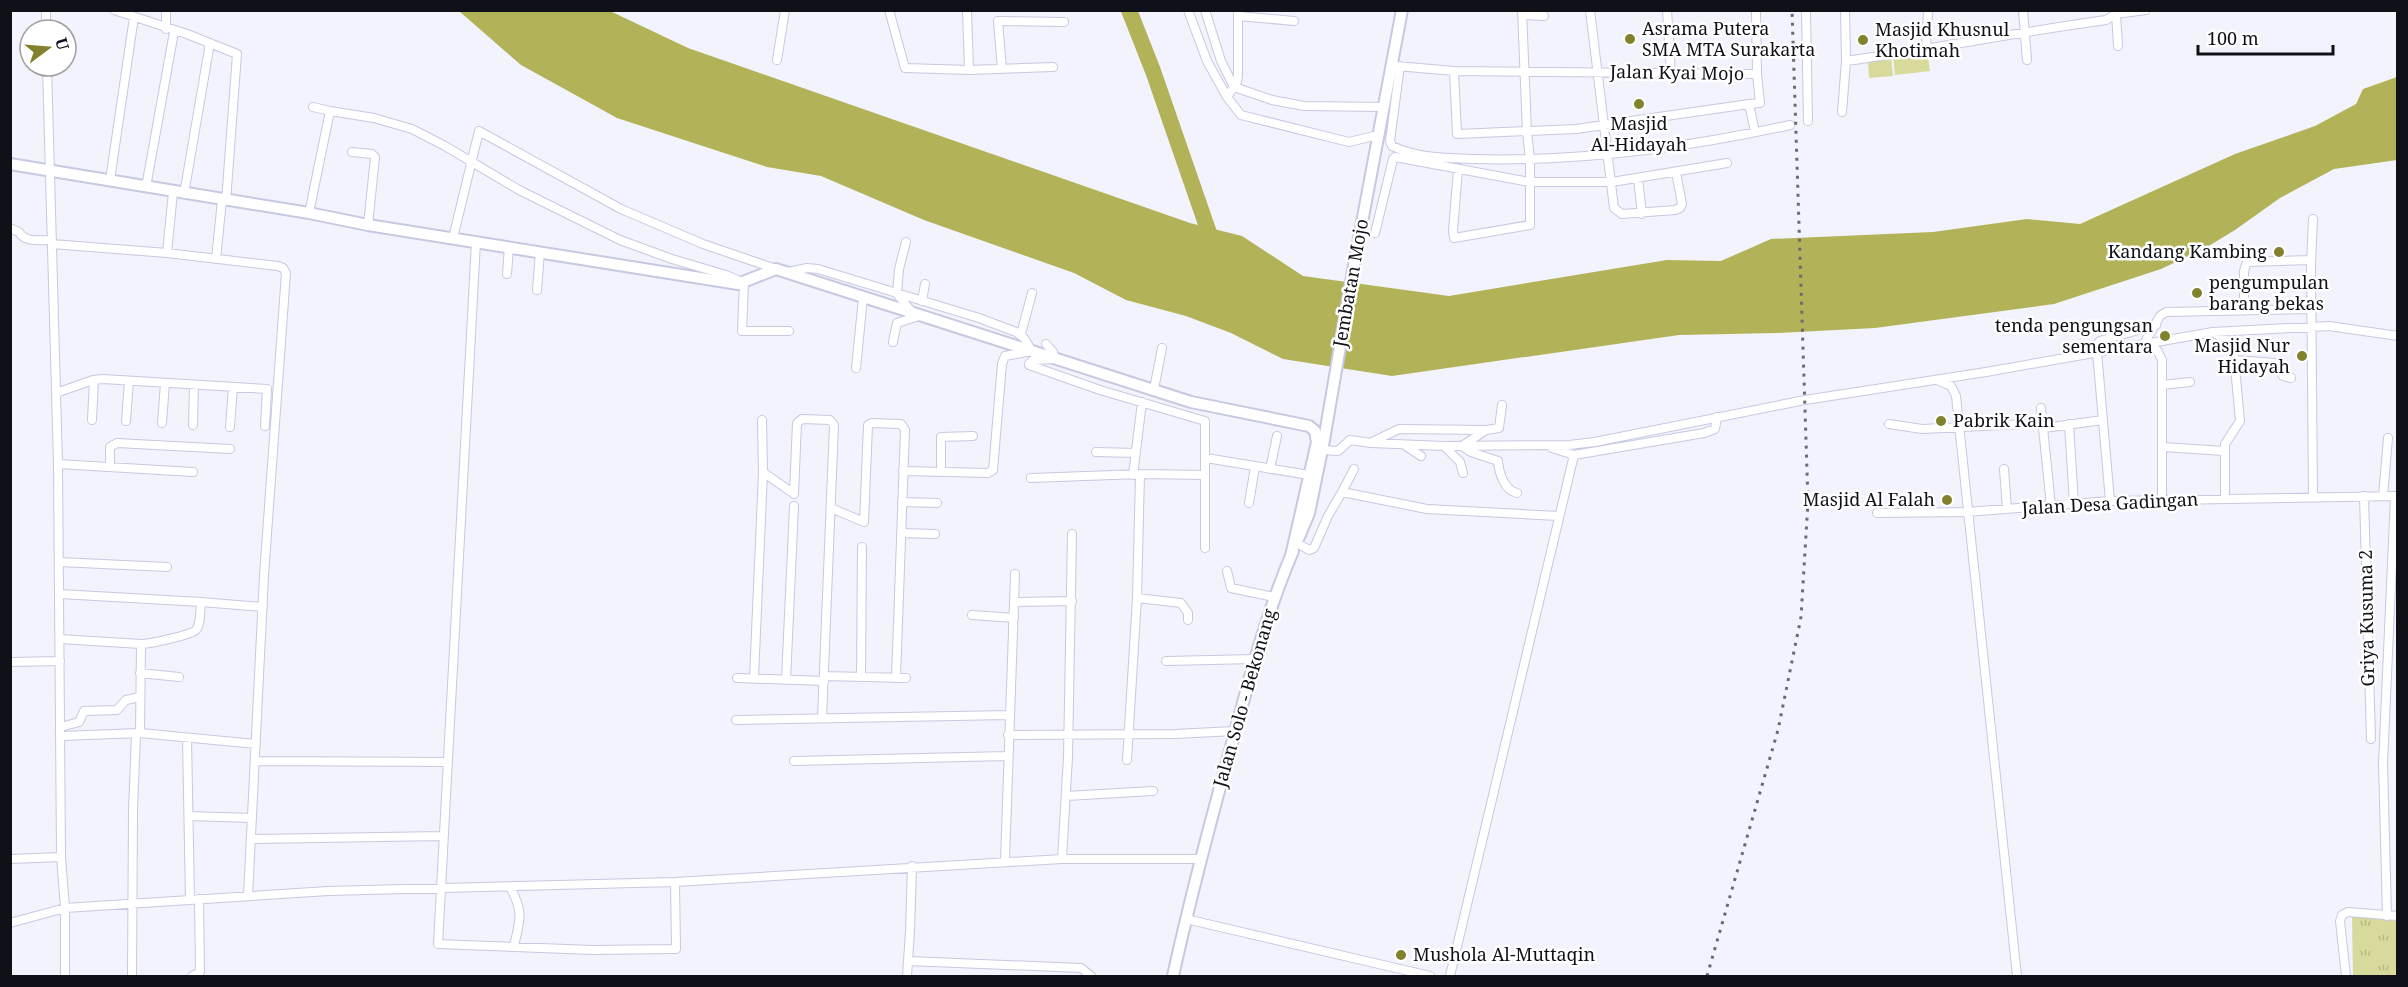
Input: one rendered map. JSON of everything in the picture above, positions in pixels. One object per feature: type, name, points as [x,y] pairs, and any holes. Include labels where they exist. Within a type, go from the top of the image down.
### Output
[{"type":"street","points":[[114,10],[237,54],[224,200],[216,259]]},
{"type":"street","points":[[146,187],[170,30],[166,10]]},
{"type":"street","points":[[777,60],[785,10]]},
{"type":"street","points":[[889,10],[905,68],[969,70],[1053,67]]},
{"type":"street","points":[[967,10],[969,70]]},
{"type":"street","points":[[1188,10],[1207,61],[1237,111],[1248,117],[1349,142],[1377,139]]},
{"type":"street","points":[[1206,10],[1221,61],[1234,87],[1272,100],[1304,106],[1383,107]]},
{"type":"street","name":"Jembatan Mojo","points":[[1327,424],[1383,107],[1396,66],[1402,10]]},
{"type":"street","points":[[1590,10],[1596,71]]},
{"type":"street","points":[[1667,10],[1671,74]]},
{"type":"street","points":[[1749,104],[1760,103],[1756,10]]},
{"type":"street","points":[[1806,10],[1808,121]]},
{"type":"street","points":[[1842,112],[1846,61],[1845,10]]},
{"type":"street","points":[[1926,50],[1928,10]]},
{"type":"street","points":[[2023,10],[2027,60]]},
{"type":"street","points":[[1846,61],[2106,20],[2117,12],[2146,10]]},
{"type":"street","points":[[2117,12],[2118,46]]},
{"type":"street","points":[[1227,97],[1238,76],[1238,13],[1294,21]]},
{"type":"street","points":[[1458,169],[1454,237],[1529,226],[1532,220],[1523,13],[1544,16]]},
{"type":"street","points":[[110,180],[134,18]]},
{"type":"street","points":[[1002,69],[998,21],[1064,22]]},
{"type":"street","points":[[167,253],[210,43]]},
{"type":"street","points":[[1396,66],[1390,134],[1392,146],[1419,155],[1441,158],[1530,160],[1609,154],[1755,132],[1790,124]]},
{"type":"street","name":"Jalan Kyai Mojo","points":[[1396,66],[1454,71],[1757,74]]},
{"type":"street","name":"Jalan Kyai Mojo","points":[[1454,71],[1457,134],[1527,132],[1605,125],[1749,104],[1755,132]]},
{"type":"street","name":"Jalan Kyai Mojo","points":[[1596,71],[1609,154],[1614,208],[1617,212],[1642,214]]},
{"type":"street","points":[[47,78],[58,464],[61,857],[65,908],[65,976]]},
{"type":"street","points":[[313,107],[374,118],[407,127],[446,146],[471,163],[559,211],[620,240],[672,260],[748,282]]},
{"type":"street","points":[[309,213],[330,111]]},
{"type":"street","points":[[453,238],[479,131],[621,209],[703,244],[863,298],[1191,402],[1309,426],[1317,436],[1291,556]]},
{"type":"street","points":[[352,152],[372,154],[375,157],[368,225]]},
{"type":"street","points":[[1375,233],[1394,158],[1529,182],[1612,182],[1727,162]]},
{"type":"street","points":[[10,164],[711,280],[748,282],[762,275],[781,271],[807,267],[818,269],[979,318],[1020,334],[1032,351]]},
{"type":"street","points":[[1638,179],[1642,214],[1680,208],[1682,204],[1676,172]]},
{"type":"street","points":[[2313,219],[2311,260],[2313,497]]},
{"type":"street","points":[[10,228],[19,232],[27,240],[278,266],[283,268],[285,273],[262,607],[248,896]]},
{"type":"street","points":[[476,242],[438,944],[592,950],[676,949],[675,882]]},
{"type":"street","points":[[906,242],[899,268],[897,294],[916,314]]},
{"type":"street","points":[[507,274],[509,247]]},
{"type":"street","points":[[537,290],[540,252]]},
{"type":"street","points":[[2244,310],[2244,272],[2247,262],[2311,260]]},
{"type":"street","points":[[748,282],[742,331],[789,331]]},
{"type":"street","points":[[922,301],[925,284]]},
{"type":"street","points":[[1020,334],[1032,293]]},
{"type":"street","points":[[856,368],[863,298]]},
{"type":"street","points":[[2145,342],[2160,316],[2166,312],[2312,309]]},
{"type":"street","points":[[893,342],[897,323],[916,314]]},
{"type":"street","points":[[2110,501],[2103,420],[2093,353],[2100,341],[2156,325]]},
{"type":"street","points":[[1322,450],[1338,451],[1350,440],[1444,446],[1546,446],[1594,442],[1805,400],[1936,380],[2213,332],[2312,326],[2348,328],[2397,336]]},
{"type":"street","points":[[2213,332],[2229,341],[2233,346],[2240,421],[2227,439],[2224,451],[2225,498]]},
{"type":"street","points":[[2145,342],[2160,354],[2163,500]]},
{"type":"street","points":[[1046,344],[1055,358]]},
{"type":"street","points":[[1154,389],[1162,348]]},
{"type":"street","points":[[903,471],[988,473],[993,470],[1002,364],[1005,356],[1032,351]]},
{"type":"street","points":[[1055,358],[1033,360],[1029,365],[1100,390],[1205,421],[1205,548]]},
{"type":"street","points":[[2235,360],[2275,363],[2283,376],[2291,378]]},
{"type":"street","points":[[56,393],[94,380],[267,389],[265,426]]},
{"type":"street","points":[[92,420],[94,380]]},
{"type":"street","points":[[1936,380],[1951,386],[1954,390],[2017,976]]},
{"type":"street","points":[[126,421],[129,381]]},
{"type":"street","points":[[2162,385],[2190,382]]},
{"type":"street","points":[[162,423],[165,383]]},
{"type":"street","points":[[193,425],[194,385]]},
{"type":"street","points":[[230,427],[233,387]]},
{"type":"street","points":[[1126,760],[1137,598],[1136,453],[1142,402]]},
{"type":"street","points":[[1371,443],[1399,429],[1486,430],[1499,428],[1502,405]]},
{"type":"street","points":[[2041,408],[2050,506]]},
{"type":"street","points":[[1546,446],[1574,455],[1704,434],[1715,429],[1717,417]]},
{"type":"street","points":[[763,472],[794,494],[797,423],[802,419],[830,420],[834,425],[822,718]]},
{"type":"street","points":[[754,678],[763,472],[762,420]]},
{"type":"street","points":[[1889,424],[1922,429],[2043,426],[2103,420]]},
{"type":"street","points":[[831,508],[864,522],[870,423],[902,424],[905,430],[896,678]]},
{"type":"street","name":"Jalan Solo - Bekonang","points":[[1173,976],[1200,859],[1255,659],[1274,597],[1309,513],[1327,424]]},
{"type":"street","points":[[2069,424],[2074,504]]},
{"type":"street","points":[[1462,446],[1486,430]]},
{"type":"street","points":[[941,472],[941,437],[973,436]]},
{"type":"street","points":[[1270,469],[1277,436]]},
{"type":"street","points":[[2383,496],[2388,438]]},
{"type":"street","points":[[110,466],[110,447],[117,443],[230,448]]},
{"type":"street","points":[[1405,445],[1421,456]]},
{"type":"street","points":[[1444,446],[1460,462],[1463,472]]},
{"type":"street","points":[[1462,446],[1471,452],[1498,461],[1499,472],[1509,490],[1517,493]]},
{"type":"street","points":[[2163,447],[2224,451]]},
{"type":"street","points":[[1096,452],[1136,453]]},
{"type":"street","points":[[1450,976],[1574,455]]},
{"type":"street","points":[[1206,458],[1309,476]]},
{"type":"street","points":[[58,464],[193,472]]},
{"type":"street","points":[[1249,503],[1255,466]]},
{"type":"street","points":[[1297,543],[1309,550],[1314,548],[1354,468]]},
{"type":"street","points":[[2004,469],[2007,509]]},
{"type":"street","points":[[1031,478],[1137,474],[1205,475]]},
{"type":"street","points":[[1342,492],[1427,510],[1559,516]]},
{"type":"street","name":"Griya Kusuma 2","points":[[2364,496],[2370,739]]},
{"type":"street","points":[[2387,916],[2383,763],[2395,561],[2396,496]]},
{"type":"street","name":"Jalan Desa Gadingan","points":[[1877,513],[1966,512],[2110,501],[2396,496]]},
{"type":"street","points":[[902,502],[937,503]]},
{"type":"street","points":[[786,680],[794,506]]},
{"type":"street","points":[[901,533],[934,534]]},
{"type":"street","points":[[1062,859],[1068,736],[1072,534]]},
{"type":"street","points":[[861,677],[862,547]]},
{"type":"street","points":[[59,562],[167,567]]},
{"type":"street","points":[[1227,571],[1231,588],[1274,597]]},
{"type":"street","points":[[1005,861],[1015,574]]},
{"type":"street","points":[[60,594],[262,607]]},
{"type":"street","points":[[1137,598],[1181,603],[1188,613],[1188,620]]},
{"type":"street","points":[[1015,602],[1072,601]]},
{"type":"street","points":[[60,639],[152,644],[192,633],[197,628],[201,602]]},
{"type":"street","points":[[972,615],[1014,618]]},
{"type":"street","points":[[132,976],[132,903],[141,644]]},
{"type":"street","points":[[1166,661],[1255,659]]},
{"type":"street","points":[[10,663],[60,661]]},
{"type":"street","points":[[140,673],[179,677]]},
{"type":"street","points":[[737,678],[786,680],[906,678]]},
{"type":"street","points":[[61,727],[79,722],[84,711],[117,710],[126,700],[140,697]]},
{"type":"street","points":[[736,720],[1009,714]]},
{"type":"street","points":[[1008,735],[1068,736],[1235,731]]},
{"type":"street","points":[[60,736],[138,734],[256,744]]},
{"type":"street","points":[[187,738],[189,816],[200,972],[192,976]]},
{"type":"street","points":[[794,761],[1007,756]]},
{"type":"street","points":[[255,761],[447,762]]},
{"type":"street","points":[[1066,796],[1153,790]]},
{"type":"street","points":[[189,816],[252,818]]},
{"type":"street","points":[[251,839],[443,836]]},
{"type":"street","points":[[10,860],[61,857]]},
{"type":"street","points":[[10,923],[65,908],[328,891],[675,882],[1005,861],[1200,859]]},
{"type":"street","points":[[907,976],[912,866]]},
{"type":"street","points":[[510,887],[521,913],[514,946]]},
{"type":"street","points":[[2346,976],[2340,921],[2342,915],[2348,912],[2397,916]]},
{"type":"street","points":[[1186,919],[1430,976]]},
{"type":"street","points":[[908,961],[1080,968],[1091,976]]},
{"type":"green space","points":[[1927,52],[1930,71],[1895,75],[1893,56]]},
{"type":"green space","points":[[1891,56],[1893,76],[1869,78],[1868,59]]},
{"type":"green space","points":[[2352,916],[2397,918],[2397,976],[2353,976]]},
{"type":"shaded area","points":[[459,11],[610,11],[688,48],[1190,223],[1242,236],[1303,276],[1449,296],[1667,260],[1721,261],[1771,239],[1933,232],[2027,219],[2080,224],[2235,154],[2315,126],[2356,104],[2363,89],[2397,77],[2397,160],[2334,169],[2280,198],[2207,247],[2161,269],[2054,304],[1875,328],[1679,335],[1392,376],[1283,359],[1231,333],[1186,316],[1126,300],[1074,273],[924,220],[821,176],[767,167],[617,118],[521,65]]},
{"type":"waterway","points":[[1129,10],[1153,71],[1215,250]]},
{"type":"railway","points":[[1707,976],[1778,730],[1801,617],[1808,502],[1792,10]]},
{"type":"place","name":"Asrama Putera SMA MTA Surakarta","points":[[1630,39]]},
{"type":"place","name":"Masjid Khusnul Khotimah","points":[[1863,40]]},
{"type":"place","name":"Masjid Al-Hidayah","points":[[1639,104]]},
{"type":"place","name":"Kandang Kambing","points":[[2279,252]]},
{"type":"place","name":"pengumpulan barang bekas","points":[[2197,293]]},
{"type":"place","name":"tenda pengungsan sementara","points":[[2165,336]]},
{"type":"place","name":"Masjid Nur Hidayah","points":[[2302,356]]},
{"type":"place","name":"Pabrik Kain","points":[[1941,421]]},
{"type":"place","name":"Masjid Al Falah","points":[[1947,500]]},
{"type":"place","name":"Mushola Al-Muttaqin","points":[[1401,955]]}]
